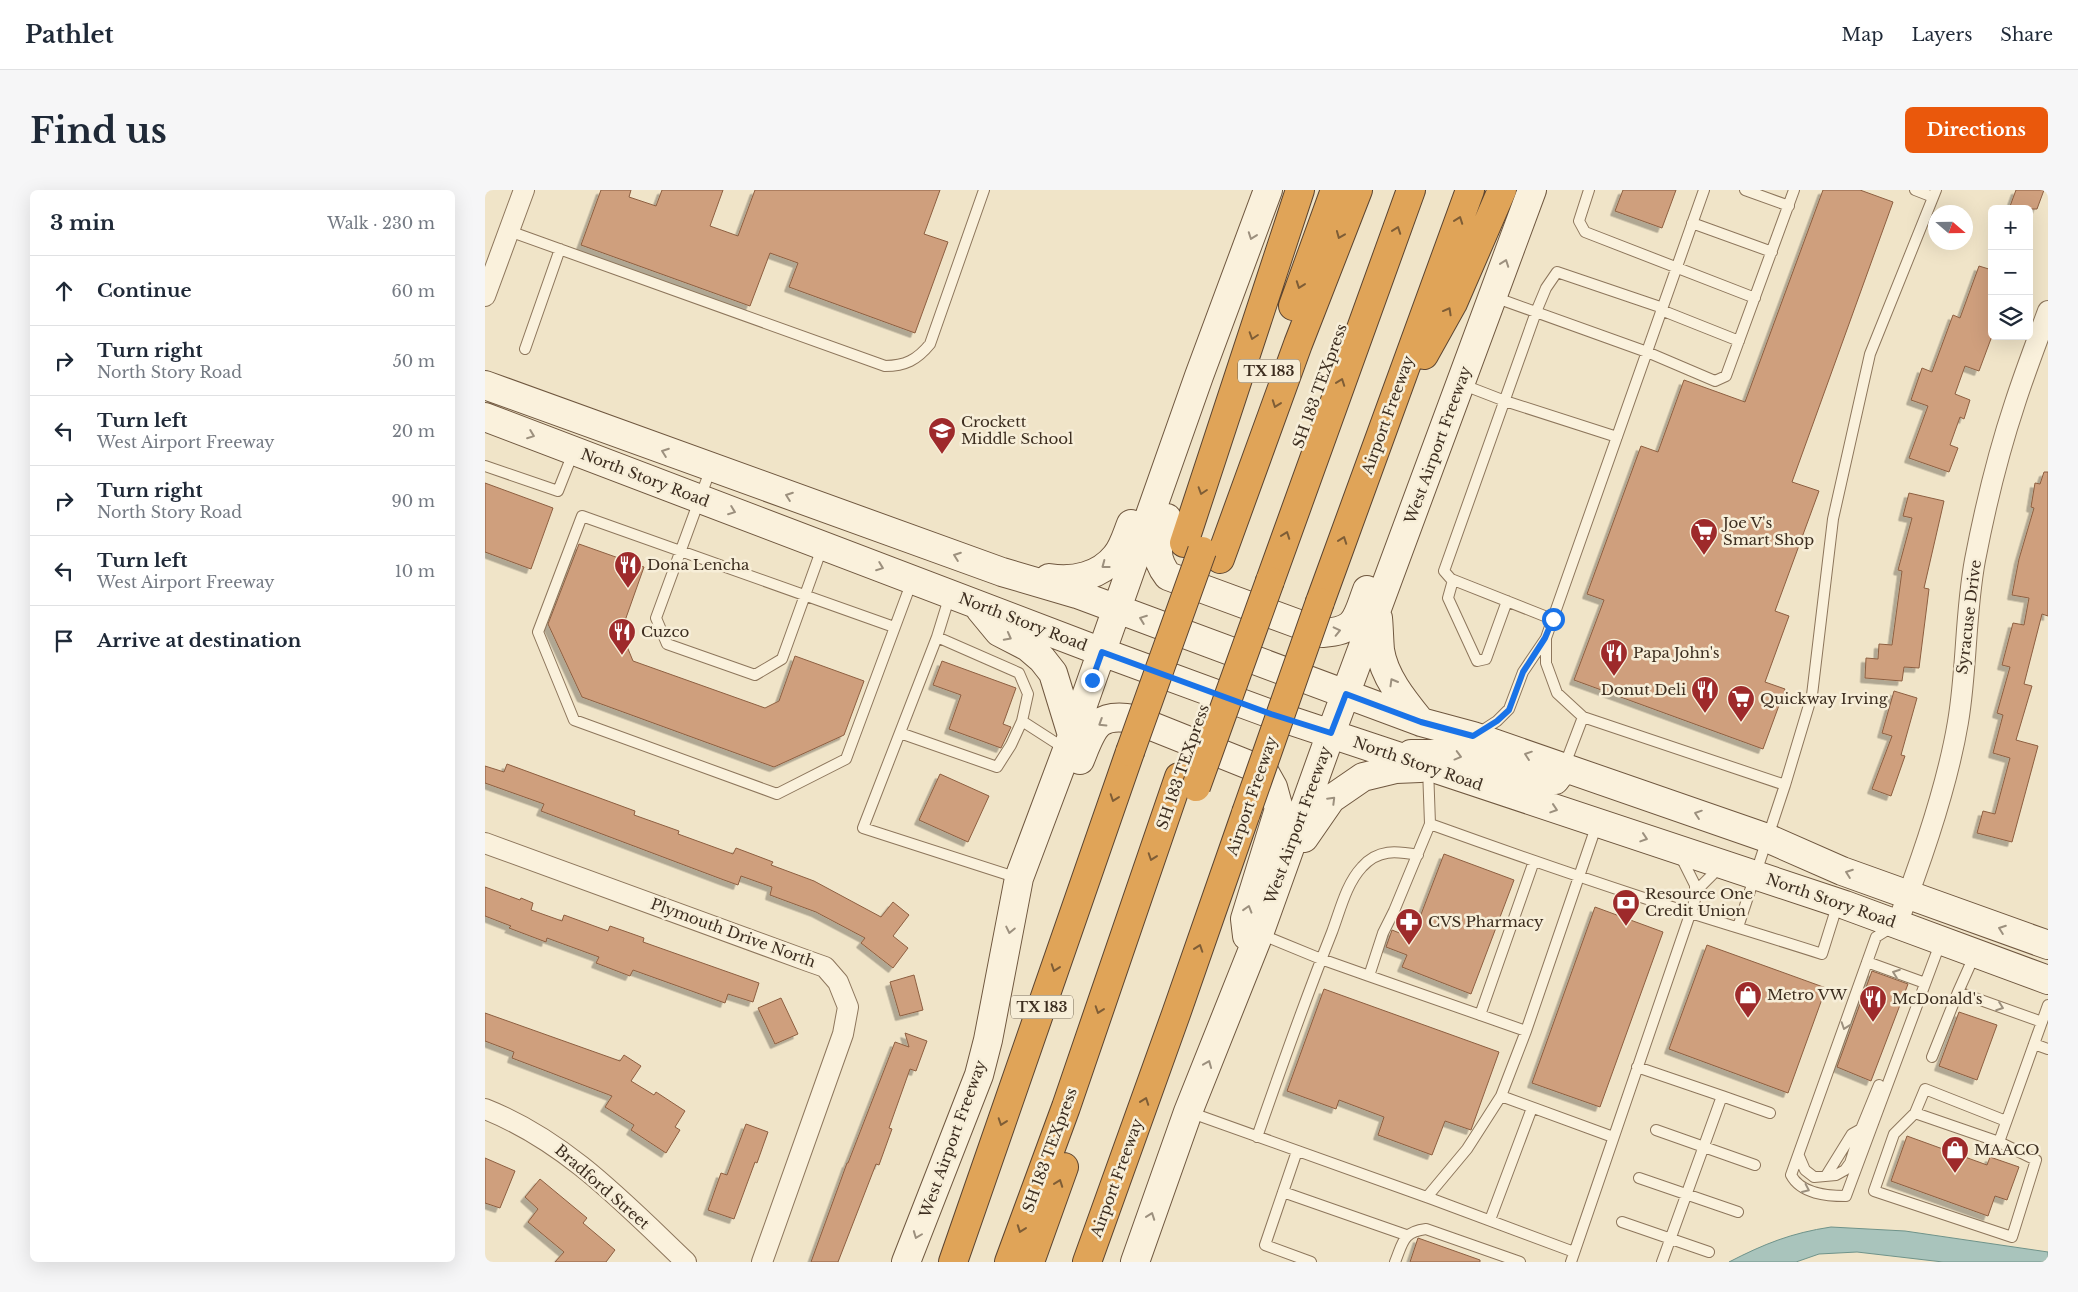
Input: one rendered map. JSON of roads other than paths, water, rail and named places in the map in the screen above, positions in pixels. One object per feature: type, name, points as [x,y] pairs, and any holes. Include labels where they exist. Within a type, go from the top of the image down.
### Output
[{"type":"highway","points":[[1202,551],[1300,190]]},
{"type":"highway","name":"TX 183","points":[[953,1262],[1130,752],[1335,190]]},
{"type":"highway","points":[[1202,551],[1298,344],[1358,190]]},
{"type":"highway","name":"SH 183 TEXpress","points":[[1009,1262],[1261,577],[1392,190]]},
{"type":"highway","name":"SH 183 TEXpress","points":[[1261,577],[1411,190]]},
{"type":"highway","name":"Airport Freeway","points":[[1087,1262],[1173,1023],[1320,602],[1470,190]]},
{"type":"highway","points":[[1383,431],[1453,303],[1502,190]]},
{"type":"highway","name":"SH 183 TEXpress","points":[[1030,1262],[1187,782]]},
{"type":"main road","name":"West Airport Freeway","points":[[907,1262],[979,1075],[988,1040],[1017,891],[1268,190]]},
{"type":"main road","name":"West Airport Freeway","points":[[1135,1262],[1188,1112],[1283,868],[1532,190]]},
{"type":"main road","points":[[1215,334],[1215,375],[1157,549],[1160,566],[1169,576],[1323,633],[1340,632],[1355,623],[1421,446],[1448,418]]},
{"type":"main road","points":[[1003,572],[1057,580],[1077,579],[1092,574],[1106,566],[1117,555],[1133,519],[1191,366],[1215,334]]},
{"type":"main road","name":"North Story Road","points":[[485,385],[1003,572],[1077,594],[1421,722],[1473,736],[1767,838],[1842,871],[2048,945]]},
{"type":"main road","name":"North Story Road","points":[[485,417],[1102,652],[1271,714],[1331,733],[1428,768],[1839,903],[2048,980]]},
{"type":"main road","points":[[962,598],[999,632],[1028,647],[1042,659],[1053,673],[1069,743]]},
{"type":"main road","points":[[1378,609],[1381,651],[1386,670],[1404,701],[1421,722]]},
{"type":"main road","points":[[1017,891],[1032,880],[1092,730],[1102,721],[1116,716],[1134,719],[1264,772],[1273,787],[1279,809],[1245,919],[1254,945]]},
{"type":"main road","points":[[1392,754],[1451,754],[1544,782],[1555,780],[1564,768]]},
{"type":"main road","points":[[1283,868],[1331,798],[1363,777],[1396,769],[1428,768]]},
{"type":"street","points":[[485,296],[524,190]]},
{"type":"street","name":"Syracuse Drive","points":[[1897,924],[1940,797],[1953,749],[1958,720],[1967,621],[1975,562],[1992,482],[2014,404],[2048,310]]},
{"type":"street","name":"Plymouth Drive North","points":[[485,843],[825,967],[838,982],[847,1007],[843,1034],[762,1262]]},
{"type":"street","name":"Bradford Street","points":[[485,1109],[519,1124],[575,1160],[614,1193],[686,1262]]},
{"type":"lane","points":[[509,231],[885,366],[898,366],[911,362],[921,355],[930,344],[984,190]]},
{"type":"lane","points":[[1589,190],[1579,222],[1585,232],[1755,298]]},
{"type":"lane","points":[[1473,736],[1497,721],[1509,710],[1523,672],[1545,638],[1704,190]]},
{"type":"lane","points":[[1745,190],[1789,206]]},
{"type":"lane","points":[[1493,296],[1647,352],[1715,380],[1726,376],[1794,190]]},
{"type":"lane","points":[[1738,927],[1785,785],[1811,696],[1833,519],[1870,354],[1935,193],[1915,190]]},
{"type":"lane","points":[[1692,223],[1772,252]]},
{"type":"lane","points":[[525,349],[560,249]]},
{"type":"lane","points":[[1553,619],[1453,580],[1444,571],[1546,288],[1557,272],[1662,309],[1739,341]]},
{"type":"lane","points":[[1461,384],[1505,401],[1617,438]]},
{"type":"lane","points":[[485,466],[558,492],[574,451]]},
{"type":"lane","points":[[711,468],[656,618],[667,644],[755,675],[783,659],[823,546]]},
{"type":"lane","points":[[895,627],[582,516],[538,632],[574,720],[777,794],[846,758],[895,627],[912,579]]},
{"type":"lane","points":[[1453,580],[1448,598],[1477,662],[1486,659],[1507,601]]},
{"type":"lane","points":[[962,598],[937,637],[863,828],[1017,891]]},
{"type":"lane","points":[[900,733],[997,767],[1011,745],[1022,721],[1028,694],[1019,673],[937,637]]},
{"type":"lane","points":[[1545,638],[1546,663],[1557,693],[1583,717],[1785,785]]},
{"type":"lane","points":[[1564,768],[1583,717]]},
{"type":"lane","points":[[1022,721],[1069,743]]},
{"type":"lane","points":[[1369,976],[1383,932],[1394,911],[1430,824],[1428,768]]},
{"type":"lane","points":[[1427,1197],[1467,1149],[1501,1096],[1526,1031],[1597,823]]},
{"type":"lane","points":[[1430,824],[1534,861],[1821,954],[1839,903]]},
{"type":"lane","points":[[1678,850],[1695,885],[1695,900]]},
{"type":"lane","points":[[1257,1137],[1321,959],[1353,878],[1362,867],[1384,852],[1397,851],[1418,855]]},
{"type":"lane","points":[[1480,1015],[1534,861]]},
{"type":"lane","points":[[1188,1112],[1490,1220],[1572,1257],[1699,888],[1714,873],[1726,866]]},
{"type":"lane","points":[[1897,924],[1876,937],[1791,1175],[1796,1184],[1819,1194],[1846,1196],[1941,940]]},
{"type":"lane","points":[[1254,945],[1321,959],[1526,1031]]},
{"type":"lane","points":[[1932,1057],[1957,992],[1976,953]]},
{"type":"lane","points":[[1867,962],[1925,983]]},
{"type":"lane","points":[[1957,992],[2042,1022]]},
{"type":"lane","points":[[1999,1142],[2048,1005]]},
{"type":"lane","points":[[1799,1156],[1805,1170],[1815,1177],[1836,1175],[1845,1170],[1850,1163],[1861,1129],[1889,1061],[1910,1022]]},
{"type":"lane","points":[[2034,1044],[2048,1049]]},
{"type":"lane","points":[[1637,1067],[1770,1113]]},
{"type":"lane","points":[[1915,1113],[1999,1142],[2036,1160],[2011,1237],[1874,1192],[1894,1134],[1915,1113],[1925,1090],[2006,1121]]},
{"type":"lane","points":[[1501,1096],[1613,1137]]},
{"type":"lane","points":[[1662,1262],[1721,1096]]},
{"type":"lane","points":[[1490,1220],[1532,1108]]},
{"type":"lane","points":[[1656,1130],[1755,1165]]},
{"type":"lane","points":[[1297,1150],[1265,1245],[1311,1262]]},
{"type":"lane","points":[[1639,1178],[1738,1212]]},
{"type":"lane","points":[[1283,1192],[1406,1236]]},
{"type":"lane","points":[[1622,1222],[1709,1252]]},
{"type":"lane","points":[[1395,1262],[1406,1236],[1415,1230],[1426,1229],[1507,1260],[1520,1262]]},
{"type":"water","points":[[1831,1227],[1905,1231],[2048,1252],[2048,1262],[1943,1262],[1857,1252],[1819,1254],[1796,1262],[1729,1262],[1778,1240],[1803,1232]]},
{"type":"place","name":"Crockett Middle School","points":[[942,455]]},
{"type":"place","name":"Joe V's Smart Shop","points":[[1704,556]]},
{"type":"place","name":"Dona Lencha","points":[[628,589]]},
{"type":"place","name":"Cuzco","points":[[622,656]]},
{"type":"place","name":"Papa John's","points":[[1614,677]]},
{"type":"place","name":"Donut Deli","points":[[1705,714]]},
{"type":"place","name":"Quickway Irving","points":[[1741,723]]},
{"type":"place","name":"Resource One Credit Union","points":[[1626,927]]},
{"type":"place","name":"CVS Pharmacy","points":[[1409,946]]},
{"type":"place","name":"Metro VW","points":[[1748,1019]]},
{"type":"place","name":"McDonald's","points":[[1873,1023]]},
{"type":"place","name":"MAACO","points":[[1955,1174]]}]
